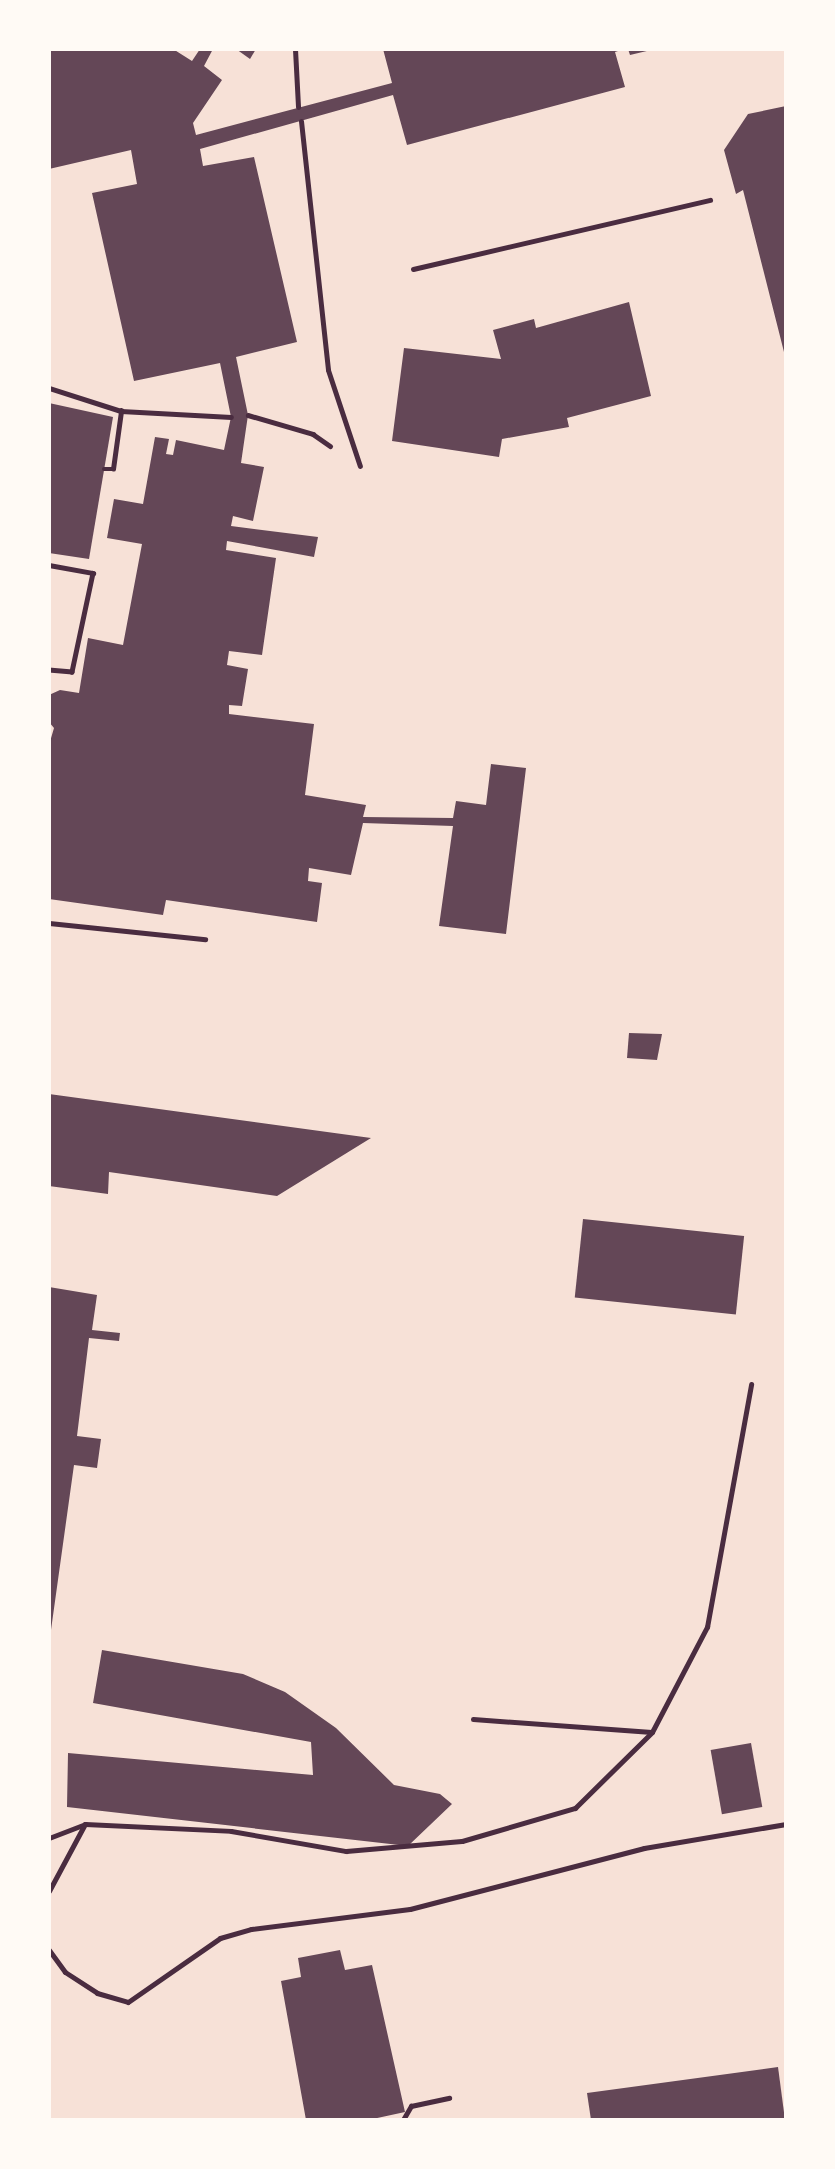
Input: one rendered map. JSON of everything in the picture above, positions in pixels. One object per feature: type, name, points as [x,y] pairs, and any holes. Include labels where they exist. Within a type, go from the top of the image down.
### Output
[{"type":"lane","points":[[295,49],[298,107]]},
{"type":"lane","points":[[301,121],[328,370],[360,466]]},
{"type":"lane","points":[[413,270],[710,200]]},
{"type":"lane","points":[[49,923],[205,939]]},
{"type":"lane","points":[[49,1838],[85,1824],[231,1831],[346,1851],[462,1841],[575,1808],[652,1732],[707,1626],[751,1384]]},
{"type":"lane","points":[[473,1718],[652,1732]]},
{"type":"lane","points":[[49,1891],[85,1824]]},
{"type":"lane","points":[[49,1950],[65,1972],[96,1993],[128,2002],[220,1938],[251,1930],[410,1909],[645,1848],[786,1824]]},
{"type":"path","points":[[49,388],[121,411],[231,417]]},
{"type":"path","points":[[104,469],[113,470],[121,411]]},
{"type":"path","points":[[248,415],[313,434],[360,466]]},
{"type":"path","points":[[49,565],[93,573],[72,672],[49,670]]},
{"type":"path","points":[[403,2120],[411,2106],[449,2098]]},
{"type":"building","points":[[49,49],[173,49],[192,61],[200,49],[213,49],[204,66],[222,80],[193,123],[196,135],[392,83],[383,49],[624,49],[615,52],[625,87],[407,145],[393,95],[200,149],[203,166],[254,157],[297,342],[236,357],[248,415],[241,463],[264,467],[253,521],[233,516],[231,526],[318,537],[314,557],[227,541],[226,550],[276,558],[262,655],[229,651],[227,665],[248,669],[242,706],[229,705],[229,714],[314,724],[305,795],[366,805],[363,817],[453,818],[456,801],[486,805],[491,764],[526,768],[506,934],[439,926],[453,826],[363,823],[351,875],[309,868],[308,881],[322,883],[317,922],[166,900],[163,915],[49,899],[49,745],[54,728],[49,722],[49,695],[60,690],[79,693],[88,638],[123,645],[142,544],[107,538],[114,499],[143,504],[155,437],[169,439],[166,454],[173,455],[176,440],[224,450],[231,417],[220,363],[134,381],[92,193],[137,184],[131,150],[49,169]]},
{"type":"building","points":[[236,49],[256,49],[250,59]]},
{"type":"building","points":[[628,49],[651,49],[651,50],[630,55]]},
{"type":"building","points":[[786,106],[785,356],[743,190],[736,194],[724,150],[748,114]]},
{"type":"building","points":[[629,302],[651,396],[567,418],[569,427],[502,439],[499,457],[392,441],[404,348],[501,359],[493,330],[534,319],[536,328]]},
{"type":"building","points":[[49,403],[113,417],[89,559],[49,553]]},
{"type":"building","points":[[629,1033],[662,1034],[657,1060],[627,1058]]},
{"type":"building","points":[[49,1094],[371,1138],[277,1196],[109,1172],[108,1194],[49,1186]]},
{"type":"building","points":[[583,1219],[744,1236],[736,1315],[575,1298]]},
{"type":"building","points":[[49,1287],[97,1295],[92,1330],[120,1333],[119,1341],[89,1338],[77,1436],[101,1439],[97,1468],[74,1465],[51,1630]]},
{"type":"building","points":[[102,1650],[243,1674],[285,1692],[336,1728],[394,1785],[440,1794],[452,1804],[408,1846],[67,1807],[68,1753],[313,1775],[311,1742],[93,1703]]},
{"type":"building","points":[[751,1743],[762,1807],[722,1814],[711,1750]]},
{"type":"building","points":[[340,1950],[345,1970],[372,1965],[405,2112],[368,2120],[306,2120],[281,1981],[301,1977],[298,1958]]},
{"type":"building","points":[[778,2067],[785,2120],[591,2120],[587,2093]]}]
